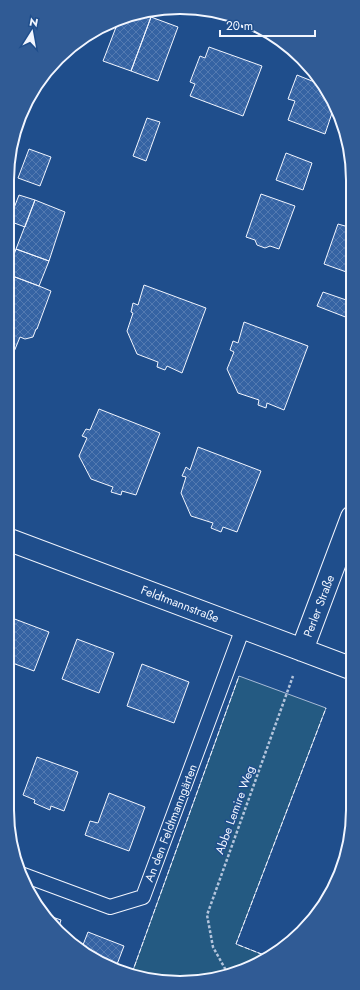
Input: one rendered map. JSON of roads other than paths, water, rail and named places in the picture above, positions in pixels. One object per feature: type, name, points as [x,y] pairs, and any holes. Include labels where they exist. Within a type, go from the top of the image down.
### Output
[{"type":"street","name":"Perler Straße","points":[[302,650],[346,533]]},
{"type":"street","name":"Feldtmannstraße","points":[[14,542],[346,666]]},
{"type":"lane","name":"An den Feldtmanngärten","points":[[28,877],[110,907],[143,897],[244,628]]}]
